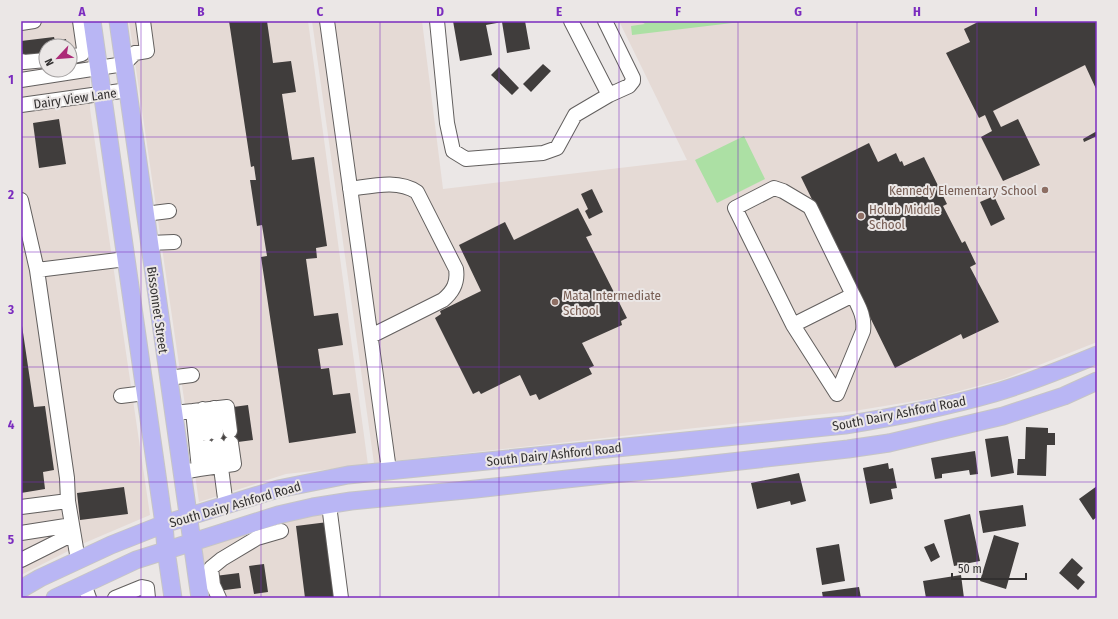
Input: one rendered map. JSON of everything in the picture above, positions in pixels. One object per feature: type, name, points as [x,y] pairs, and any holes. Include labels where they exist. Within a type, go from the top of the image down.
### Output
[{"type":"main road","name":"Bissonnet Street","points":[[92,21],[164,524],[173,598]]},
{"type":"main road","name":"Bissonnet Street","points":[[118,21],[188,517],[192,542],[203,568],[200,598]]},
{"type":"main road","points":[[125,252],[149,243]]},
{"type":"main road","name":"South Dairy Ashford Road","points":[[21,589],[111,545],[164,524],[278,489],[348,474],[845,425],[915,412],[995,392],[1050,374],[1097,355]]},
{"type":"main road","name":"South Dairy Ashford Road","points":[[55,598],[86,591],[136,560],[225,532],[255,530],[278,515],[351,501],[848,449],[912,438],[1003,416],[1064,396],[1097,381]]},
{"type":"main road","points":[[995,392],[1003,416]]},
{"type":"main road","points":[[845,425],[848,449]]},
{"type":"main road","points":[[674,442],[677,468]]},
{"type":"main road","points":[[510,458],[513,485]]},
{"type":"main road","points":[[348,474],[351,501]]},
{"type":"main road","points":[[78,560],[86,591]]},
{"type":"street","points":[[21,23],[34,21]]},
{"type":"street","points":[[78,55],[82,54],[84,49],[80,21]]},
{"type":"street","points":[[124,64],[135,53],[147,51],[143,21]]},
{"type":"street","points":[[327,21],[389,470]]},
{"type":"street","points":[[437,21],[447,123],[453,151],[466,159],[543,153],[557,148],[575,115],[609,95],[629,86],[633,81],[633,78],[605,21]]},
{"type":"street","points":[[571,21],[609,95]]},
{"type":"street","points":[[21,61],[38,61]]},
{"type":"street","name":"Dairy View Lane","points":[[21,80],[124,64]]},
{"type":"street","name":"Dairy View Lane","points":[[21,105],[128,90]]},
{"type":"street","points":[[350,189],[390,184],[410,187],[417,192],[456,269],[458,277],[450,294],[443,300],[371,336]]},
{"type":"street","points":[[774,188],[779,189],[810,207],[853,295],[864,322],[863,331],[837,394],[793,325],[735,208],[774,188]]},
{"type":"street","points":[[21,200],[37,270],[67,478],[68,501],[72,530],[78,560]]},
{"type":"street","points":[[145,214],[169,211]]},
{"type":"street","points":[[149,243],[174,242]]},
{"type":"street","points":[[37,270],[125,252]]},
{"type":"street","points":[[793,325],[853,295]]},
{"type":"street","points":[[168,378],[192,375]]},
{"type":"street","points":[[121,396],[145,393]]},
{"type":"street","points":[[173,414],[227,407],[210,467]]},
{"type":"street","points":[[203,409],[218,439]]},
{"type":"street","points":[[203,409],[210,467],[226,506]]},
{"type":"street","points":[[182,472],[210,467]]},
{"type":"street","points":[[21,507],[68,501]]},
{"type":"street","points":[[329,505],[341,598]]},
{"type":"street","points":[[21,533],[72,530]]},
{"type":"street","points":[[21,560],[72,530]]},
{"type":"street","points":[[219,598],[203,568],[230,554],[255,530],[280,531]]},
{"type":"street","points":[[225,532],[230,554]]},
{"type":"street","points":[[116,598],[142,587],[147,588],[148,598]]},
{"type":"shaded area","points":[[21,21],[85,21],[90,52],[90,109],[150,515],[82,544],[21,575]]},
{"type":"shaded area","points":[[129,21],[308,21],[368,465],[286,474],[199,502]]},
{"type":"shaded area","points":[[312,21],[422,21],[443,189],[687,160],[619,21],[1097,21],[1097,342],[1004,379],[933,398],[854,411],[374,463]]},
{"type":"shaded area","points":[[335,513],[346,598],[208,598],[201,545],[285,520]]},
{"type":"green space","points":[[640,21],[749,21],[632,35],[631,26],[645,24]]},
{"type":"green space","points":[[744,136],[765,179],[717,203],[695,160]]},
{"type":"building","points":[[229,21],[267,21],[273,63],[291,61],[296,92],[282,94],[292,160],[314,157],[327,246],[316,248],[317,258],[306,259],[314,316],[338,313],[343,345],[318,349],[321,369],[329,368],[333,395],[350,393],[356,433],[289,443],[261,257],[267,256],[262,225],[257,226],[250,180],[256,180],[254,166],[251,167]]},
{"type":"building","points":[[453,21],[525,21],[530,49],[507,53],[502,22],[486,25],[492,55],[460,61]]},
{"type":"building","points":[[980,21],[1097,21],[1097,91],[1085,65],[993,111],[1001,127],[1018,119],[1040,165],[1003,181],[981,137],[992,131],[985,115],[979,118],[946,53],[970,42],[964,29]]},
{"type":"building","points":[[38,39],[38,56],[23,57],[21,41]]},
{"type":"building","points":[[543,64],[551,71],[531,92],[523,84]]},
{"type":"building","points":[[499,67],[519,88],[512,95],[491,75]]},
{"type":"building","points":[[59,119],[66,164],[39,168],[33,123]]},
{"type":"building","points":[[1097,131],[1097,136],[1084,142],[1083,139]]},
{"type":"building","points":[[869,143],[878,162],[896,153],[900,162],[902,161],[904,166],[924,157],[947,204],[943,206],[962,243],[965,241],[976,264],[970,267],[999,322],[963,339],[961,334],[895,368],[801,177]]},
{"type":"building","points":[[592,189],[603,212],[589,219],[585,211],[588,209],[581,194]]},
{"type":"building","points":[[994,196],[1005,219],[991,226],[980,202]]},
{"type":"building","points":[[578,208],[592,235],[586,237],[627,318],[621,321],[622,325],[582,343],[594,366],[589,368],[592,374],[539,400],[536,394],[530,396],[520,375],[481,394],[479,391],[473,394],[435,318],[441,314],[440,311],[481,291],[459,245],[505,222],[514,240]]},
{"type":"building","points":[[21,319],[34,407],[45,406],[54,470],[43,472],[45,489],[21,493]]},
{"type":"building","points":[[248,405],[253,440],[237,441],[199,448],[198,435],[237,431],[233,407]]},
{"type":"building","points":[[1026,427],[1048,428],[1048,433],[1055,433],[1055,445],[1047,445],[1046,476],[1017,475],[1018,459],[1025,459]]},
{"type":"building","points":[[1008,436],[1014,473],[991,477],[985,439]]},
{"type":"building","points":[[975,451],[978,474],[970,475],[969,470],[942,474],[942,478],[935,479],[931,458]]},
{"type":"building","points":[[888,463],[889,469],[893,468],[897,488],[891,489],[893,499],[870,504],[863,468]]},
{"type":"building","points":[[799,473],[806,501],[791,505],[790,501],[757,509],[751,483]]},
{"type":"building","points":[[1097,486],[1097,517],[1093,520],[1079,499]]},
{"type":"building","points":[[124,487],[128,514],[80,520],[77,493]]},
{"type":"building","points":[[1023,505],[1026,526],[983,533],[979,511]]},
{"type":"building","points":[[970,514],[980,561],[954,566],[944,520]]},
{"type":"building","points":[[328,522],[339,598],[305,598],[296,526]]},
{"type":"building","points":[[994,535],[1019,543],[1006,589],[980,581]]},
{"type":"building","points":[[934,543],[940,557],[931,562],[924,547]]},
{"type":"building","points":[[839,544],[845,581],[822,585],[816,548]]},
{"type":"building","points":[[1072,558],[1083,568],[1077,575],[1085,582],[1078,590],[1059,573]]},
{"type":"building","points":[[264,564],[268,592],[254,594],[249,566]]},
{"type":"building","points":[[239,573],[241,588],[217,591],[215,576]]},
{"type":"building","points":[[961,575],[964,598],[926,598],[923,581]]},
{"type":"building","points":[[859,587],[861,598],[823,598],[822,592]]},
{"type":"place","name":"Kennedy Elementary School","points":[[1045,190]]},
{"type":"place","name":"Holub Middle School","points":[[861,216]]},
{"type":"place","name":"Mata Intermediate School","points":[[555,302]]}]
